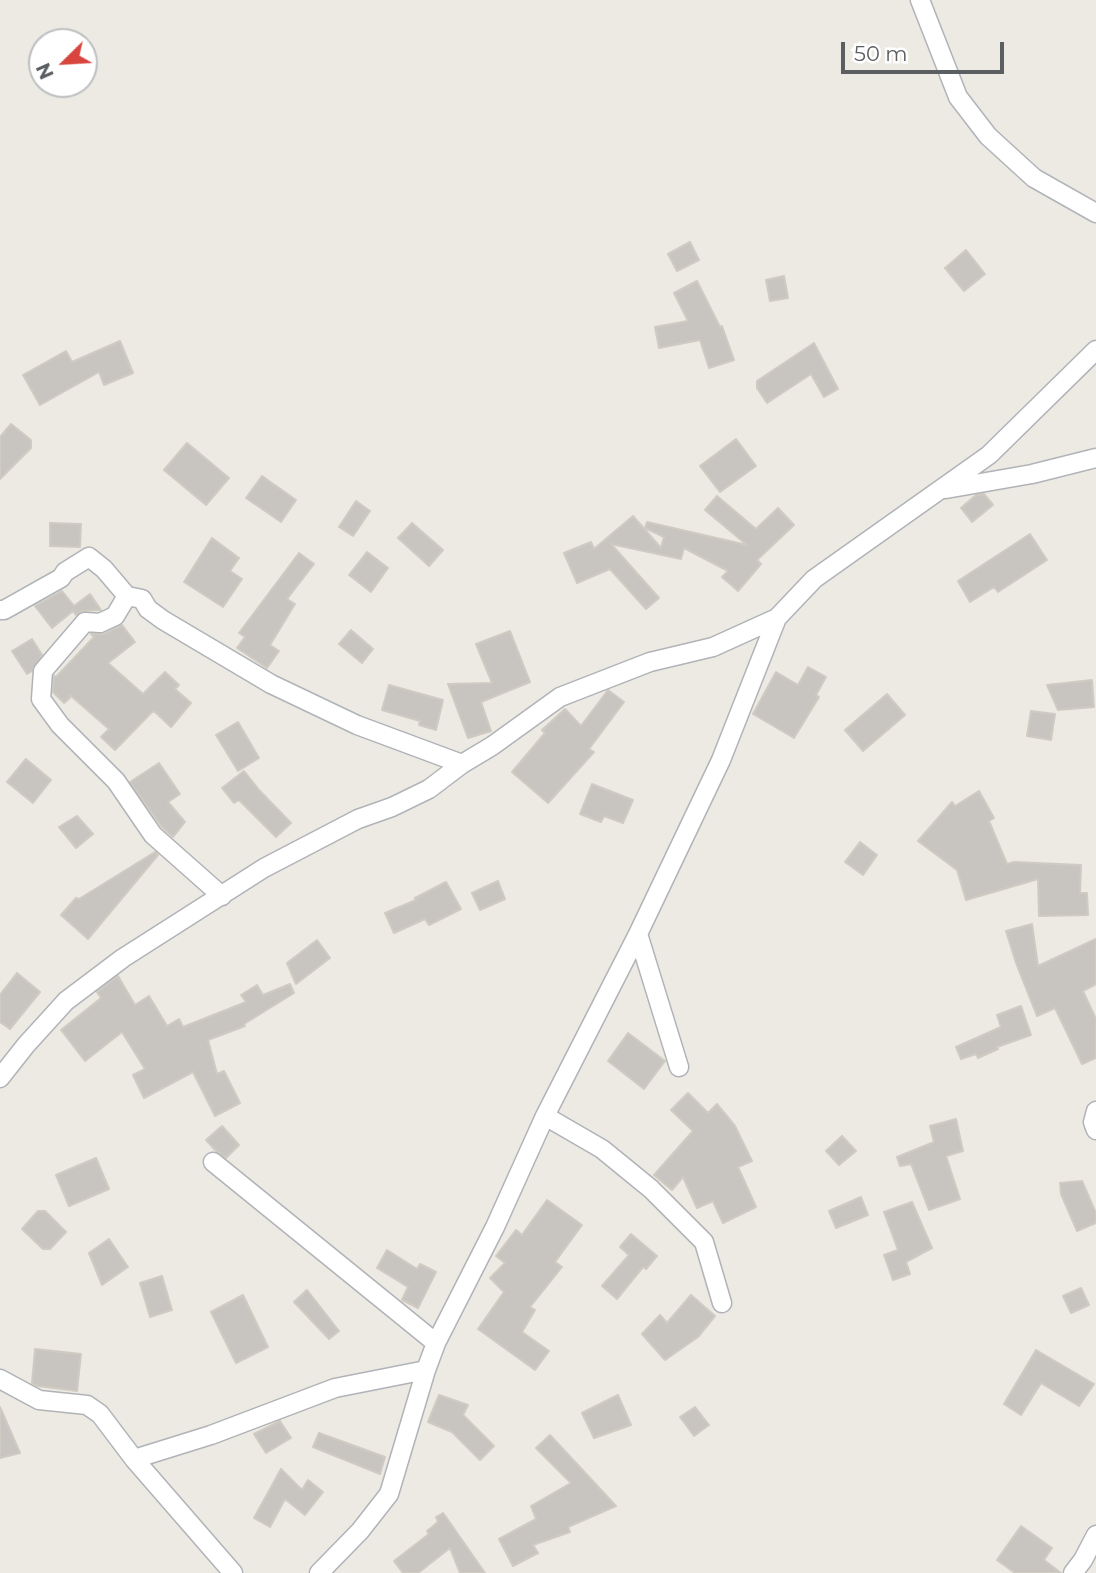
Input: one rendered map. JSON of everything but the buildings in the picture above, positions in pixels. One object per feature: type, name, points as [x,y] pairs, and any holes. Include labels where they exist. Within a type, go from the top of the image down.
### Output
[{"type":"street","points":[[920,0],[958,97],[988,136],[1034,178],[1096,214]]},
{"type":"street","points":[[319,1573],[389,1494],[436,1343],[721,760],[777,618],[814,579],[989,455],[1096,350]]},
{"type":"street","points":[[942,490],[1032,474],[1096,458]]},
{"type":"street","points":[[0,610],[61,578],[65,572],[89,557],[104,569],[127,596],[142,599],[148,609],[163,620],[271,684],[357,725],[462,764]]},
{"type":"street","points":[[127,596],[115,616],[100,623],[85,622],[43,671],[41,699],[60,724],[116,781],[153,835],[222,896]]},
{"type":"street","points":[[0,1078],[66,1001],[123,958],[264,868],[358,819],[392,807],[429,789],[560,697],[650,662],[713,647],[777,618]]},
{"type":"street","points":[[638,934],[679,1067]]},
{"type":"street","points":[[1096,1111],[1093,1122],[1096,1130]]},
{"type":"street","points":[[545,1116],[602,1149],[651,1189],[704,1242],[722,1303]]},
{"type":"street","points":[[213,1162],[436,1343]]},
{"type":"street","points":[[134,1459],[211,1435],[335,1388],[426,1370]]},
{"type":"street","points":[[0,1379],[39,1400],[87,1405],[100,1415],[134,1459],[233,1573]]},
{"type":"street","points":[[1073,1573],[1096,1535]]}]
